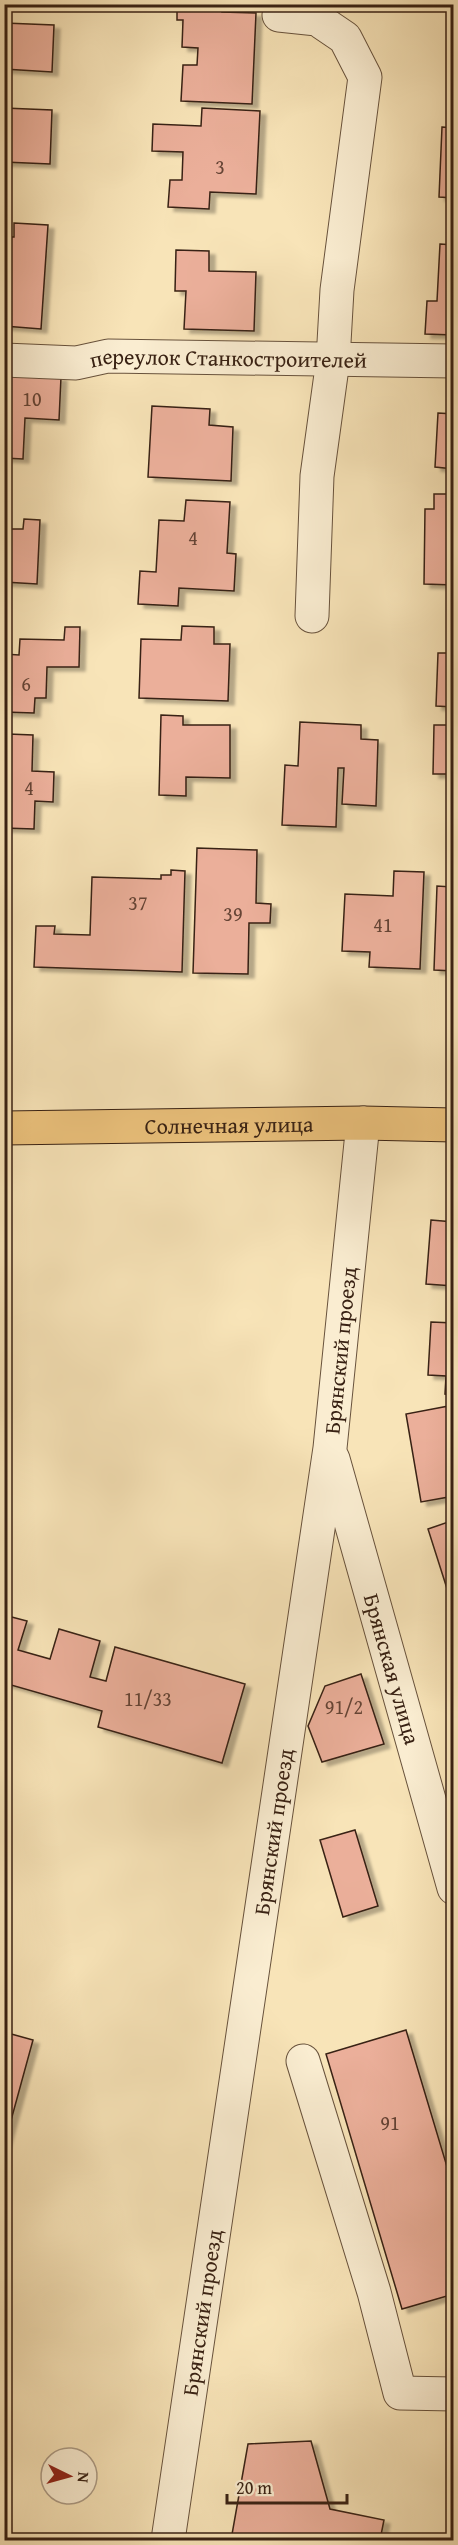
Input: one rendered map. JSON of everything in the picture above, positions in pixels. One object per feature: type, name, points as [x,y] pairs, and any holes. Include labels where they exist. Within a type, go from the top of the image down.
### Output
[{"type":"main road","name":"Солнечная улица","points":[[4,1128],[363,1123],[453,1125]]},
{"type":"street","points":[[279,15],[317,19],[345,38],[364,77],[337,290],[333,360],[317,476],[312,616]]},
{"type":"street","name":"переулок Станкостроителей","points":[[4,360],[76,363],[108,356],[453,361]]},
{"type":"street","name":"Брянский проезд","points":[[168,2541],[330,1448],[363,1123]]},
{"type":"street","name":"Брянская улица","points":[[330,1448],[453,1888]]},
{"type":"street","points":[[303,2061],[374,2292],[400,2393],[453,2394]]},
{"type":"building","points":[[177,4],[223,4],[222,12],[256,13],[252,104],[181,101],[183,65],[197,65],[198,48],[182,47],[183,20],[177,20]]},
{"type":"building","points":[[451,6],[454,6],[454,78],[449,78]]},
{"type":"building","points":[[4,23],[54,25],[52,72],[4,69]]},
{"type":"building","points":[[4,108],[52,110],[50,164],[4,162]]},
{"type":"building","points":[[202,108],[260,111],[256,194],[210,192],[209,209],[168,207],[170,180],[182,180],[183,152],[152,151],[153,124],[201,126]]},
{"type":"building","points":[[442,127],[454,128],[454,198],[439,197]]},
{"type":"building","points":[[14,223],[48,225],[41,329],[4,326],[4,237],[14,237]]},
{"type":"building","points":[[440,244],[454,245],[454,335],[425,334],[427,301],[437,301]]},
{"type":"building","points":[[176,250],[209,251],[209,271],[256,272],[254,331],[184,329],[186,291],[175,291]]},
{"type":"building","points":[[4,374],[61,377],[59,420],[25,418],[23,459],[4,458]]},
{"type":"building","points":[[152,406],[210,409],[209,425],[233,427],[231,481],[148,477]]},
{"type":"building","points":[[438,413],[454,414],[454,469],[435,467]]},
{"type":"building","points":[[434,494],[454,494],[454,585],[424,584],[425,509],[434,509]]},
{"type":"building","points":[[186,500],[230,502],[227,553],[236,554],[234,591],[179,588],[178,606],[138,604],[140,571],[156,572],[159,520],[184,521]]},
{"type":"building","points":[[24,519],[40,520],[37,584],[4,582],[4,529],[23,529]]},
{"type":"building","points":[[182,626],[214,627],[214,644],[230,644],[228,701],[139,698],[141,639],[181,640]]},
{"type":"building","points":[[65,627],[80,627],[79,667],[47,667],[46,698],[35,698],[34,713],[4,712],[4,654],[19,655],[20,639],[64,640]]},
{"type":"building","points":[[438,653],[454,653],[454,707],[436,706]]},
{"type":"building","points":[[161,715],[183,716],[183,725],[230,725],[230,778],[186,777],[186,796],[159,795]]},
{"type":"building","points":[[300,722],[361,725],[361,739],[378,740],[376,806],[342,804],[344,768],[338,768],[336,827],[282,825],[285,765],[298,766]]},
{"type":"building","points":[[434,725],[454,725],[454,774],[433,774]]},
{"type":"building","points":[[8,734],[33,735],[32,771],[54,772],[53,802],[35,801],[34,829],[4,828],[4,772],[6,772]]},
{"type":"building","points":[[197,848],[257,850],[256,903],[271,904],[270,923],[249,923],[248,974],[193,973]]},
{"type":"building","points":[[171,870],[185,871],[182,972],[34,967],[36,926],[55,926],[54,934],[90,935],[92,877],[161,879],[161,875],[171,875]]},
{"type":"building","points":[[394,871],[424,872],[420,969],[369,967],[370,952],[342,951],[345,894],[393,896]]},
{"type":"building","points":[[453,874],[454,971],[434,970],[437,886],[452,887]]},
{"type":"building","points":[[431,1220],[454,1222],[454,1286],[426,1284]]},
{"type":"building","points":[[431,1322],[454,1323],[454,1395],[445,1394],[446,1376],[428,1375]]},
{"type":"building","points":[[454,1405],[454,1496],[421,1502],[406,1414]]},
{"type":"building","points":[[454,1520],[454,1597],[450,1598],[428,1529]]},
{"type":"building","points":[[4,1615],[27,1621],[18,1650],[50,1659],[59,1629],[100,1641],[90,1677],[106,1681],[115,1647],[245,1684],[222,1763],[98,1727],[102,1711],[4,1683]]},
{"type":"building","points":[[361,1674],[384,1744],[322,1762],[308,1726],[325,1686]]},
{"type":"building","points":[[355,1830],[378,1906],[343,1917],[320,1840]]},
{"type":"building","points":[[406,2030],[454,2190],[454,2294],[402,2309],[326,2054]]},
{"type":"building","points":[[4,2032],[33,2040],[4,2146]]},
{"type":"building","points":[[311,2441],[330,2509],[384,2520],[380,2540],[231,2540],[248,2444]]}]
